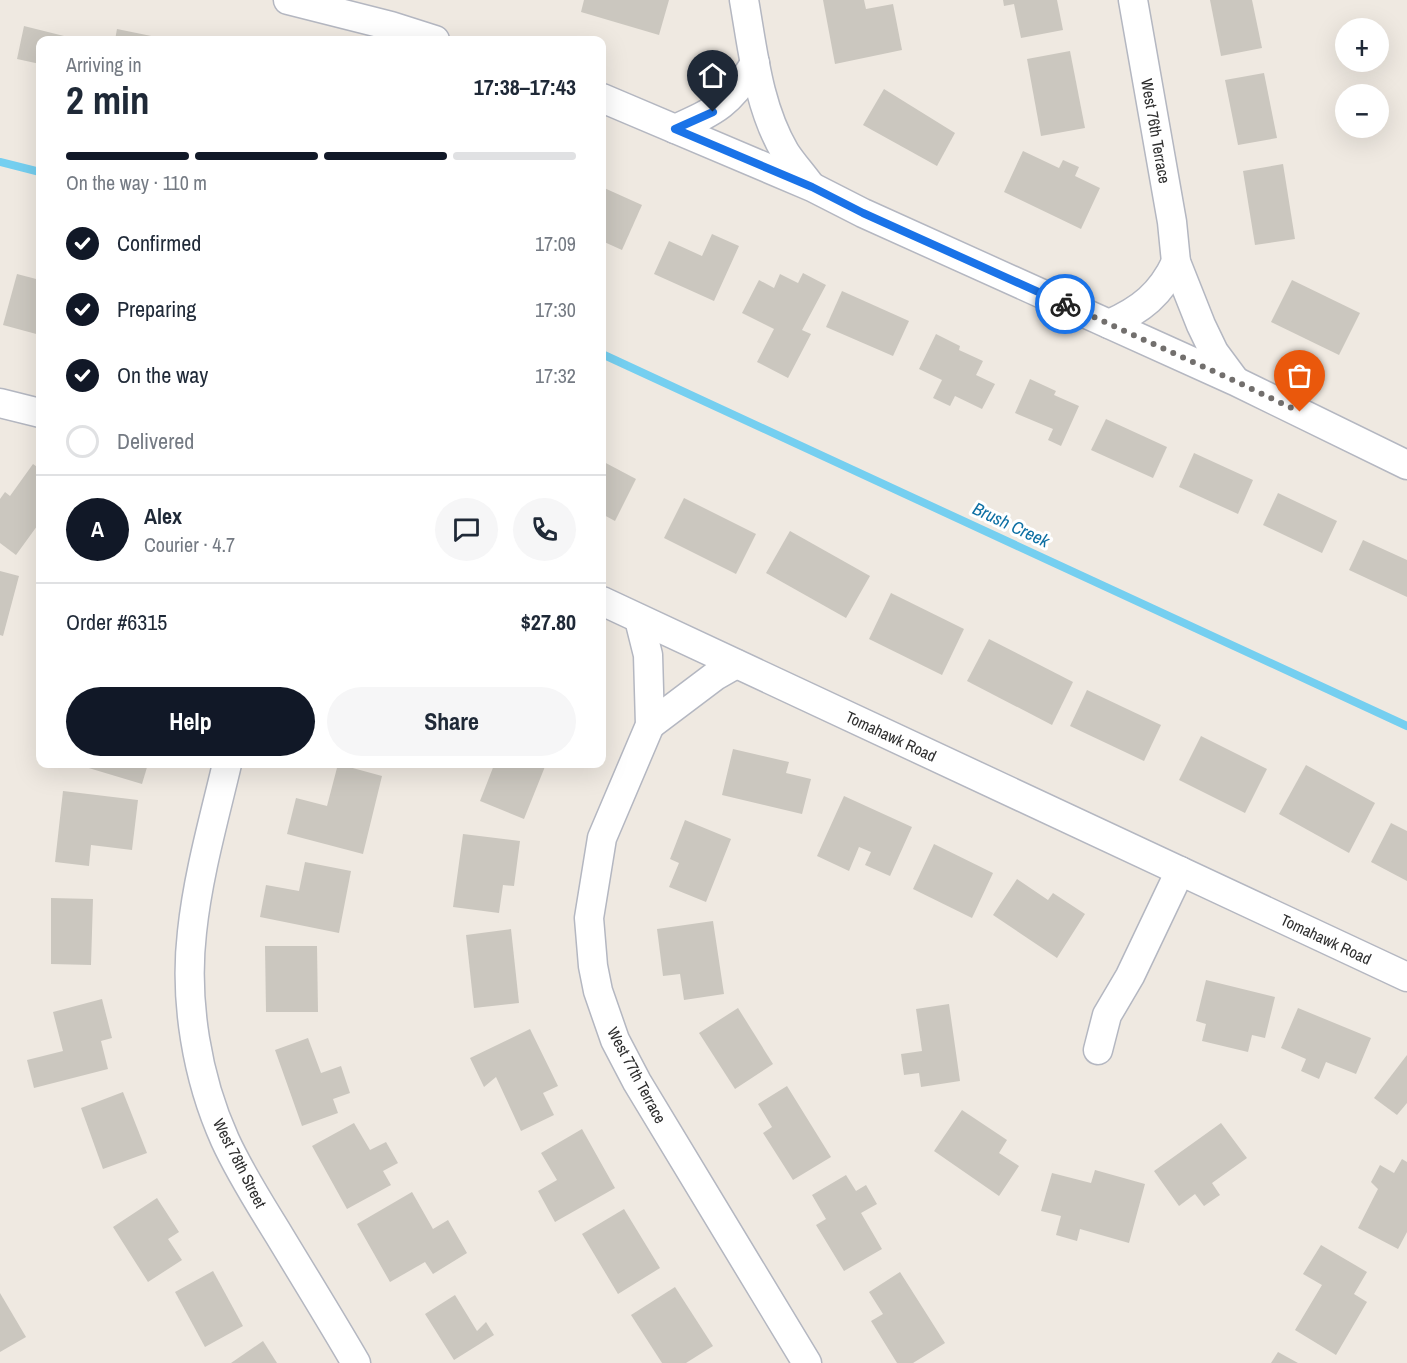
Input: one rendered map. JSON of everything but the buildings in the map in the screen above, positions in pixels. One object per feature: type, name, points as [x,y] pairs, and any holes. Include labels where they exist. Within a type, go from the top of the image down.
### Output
[{"type":"street","points":[[288,0],[422,36]]},
{"type":"street","points":[[371,0],[391,26]]},
{"type":"street","points":[[744,0],[764,102],[786,153],[812,187]]},
{"type":"street","name":"West 76th Terrace","points":[[1133,0],[1172,222],[1176,262],[1196,315],[1214,352],[1235,381]]},
{"type":"street","points":[[675,129],[713,112],[723,104],[742,85],[755,63]]},
{"type":"street","points":[[606,100],[812,187],[863,213],[1235,381],[1407,465]]},
{"type":"street","points":[[1109,324],[1134,312],[1153,296],[1168,280],[1176,262]]},
{"type":"street","points":[[0,403],[36,412]]},
{"type":"street","name":"Tomahawk Road","points":[[606,603],[1407,977]]},
{"type":"street","name":"West 77th Terrace","points":[[639,619],[648,655],[650,725],[602,838],[589,918],[593,966],[598,991],[615,1040],[637,1082],[807,1363]]},
{"type":"street","name":"West 77th Terrace","points":[[650,725],[715,676],[736,664]]},
{"type":"street","name":"West 78th Street","points":[[226,768],[198,887],[192,934],[192,995],[195,1034],[204,1077],[225,1139],[243,1177],[357,1363]]},
{"type":"street","points":[[1098,1050],[1107,1015],[1130,976],[1180,871]]},
{"type":"waterway","name":"Brush Creek","points":[[0,162],[36,171]]},
{"type":"waterway","name":"Brush Creek","points":[[606,356],[1407,726]]},
{"type":"way so far","points":[[1065,304],[1300,412]]},
{"type":"route","points":[[713,112],[675,129],[812,187],[863,213],[1065,304]]}]
